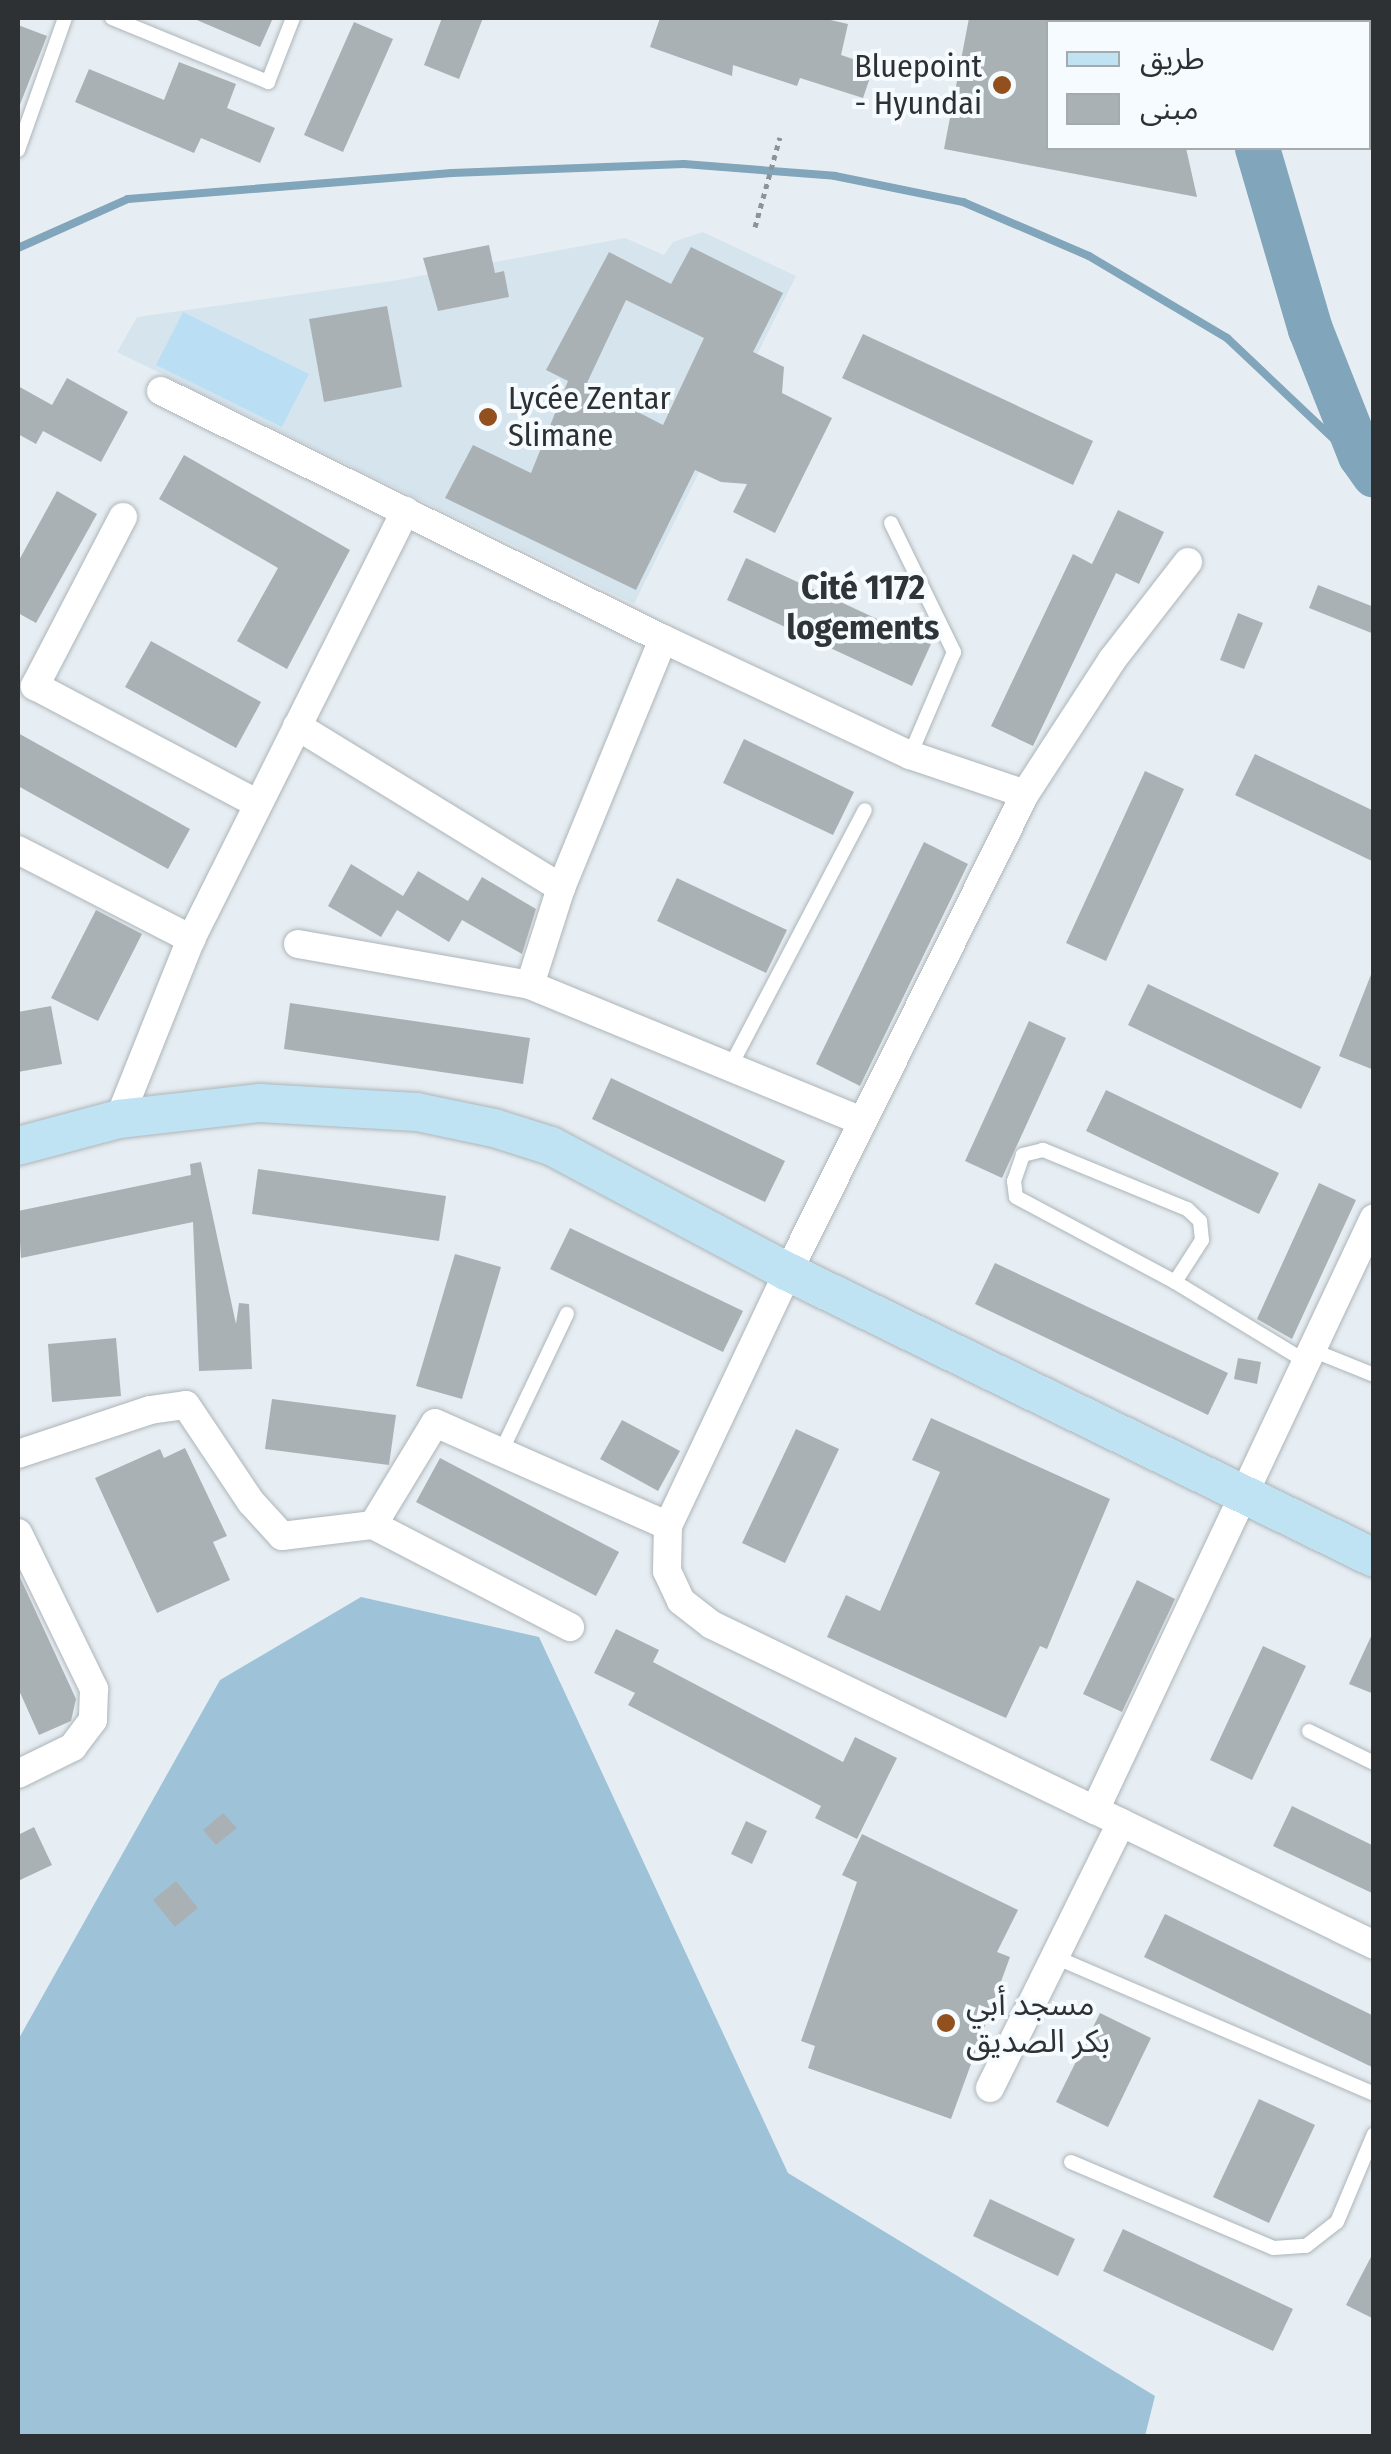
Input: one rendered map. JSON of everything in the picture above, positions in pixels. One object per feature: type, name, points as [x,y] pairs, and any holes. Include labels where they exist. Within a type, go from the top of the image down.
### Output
[{"type":"main road","points":[[18,1146],[119,1119],[260,1103],[337,1104],[417,1112],[494,1128],[550,1146],[788,1272],[1374,1558]]},
{"type":"street","points":[[161,391],[663,639],[910,755],[1025,794]]},
{"type":"street","points":[[119,1119],[191,939],[405,511]]},
{"type":"street","points":[[123,517],[26,683],[258,804]]},
{"type":"street","points":[[1188,562],[1112,660],[1025,794],[788,1272],[668,1526],[667,1572],[681,1601],[712,1625],[1374,1945]]},
{"type":"street","points":[[530,985],[561,888],[663,639]]},
{"type":"street","points":[[297,726],[561,888]]},
{"type":"street","points":[[18,850],[191,939]]},
{"type":"street","points":[[298,944],[530,985],[862,1121]]},
{"type":"street","points":[[1094,1810],[1374,1218]]},
{"type":"street","points":[[18,1454],[150,1410],[186,1405],[251,1502],[282,1536],[373,1525],[570,1627]]},
{"type":"street","points":[[373,1525],[435,1423],[668,1526]]},
{"type":"street","points":[[18,1533],[94,1688],[93,1720],[73,1747],[18,1774]]},
{"type":"street","points":[[990,2088],[1122,1822]]},
{"type":"lane","points":[[18,150],[65,18]]},
{"type":"lane","points":[[112,18],[268,82],[293,18]]},
{"type":"lane","points":[[891,523],[954,652],[910,755]]},
{"type":"lane","points":[[730,1067],[866,810]]},
{"type":"lane","points":[[1175,1282],[1202,1240],[1200,1221],[1186,1209],[1042,1150],[1023,1155],[1014,1181],[1016,1197],[1309,1356],[1374,1375]]},
{"type":"lane","points":[[502,1450],[566,1314]]},
{"type":"lane","points":[[1310,1730],[1374,1762]]},
{"type":"lane","points":[[1055,1957],[1374,2094]]},
{"type":"lane","points":[[1071,2162],[1274,2248],[1306,2246],[1337,2222],[1374,2134]]},
{"type":"path","points":[[755,227],[780,137]]},
{"type":"shaded area","name":"Lycée Zentar Slimane","points":[[703,232],[796,276],[634,604],[117,352],[137,317],[392,281],[625,238],[664,255],[673,242]]},
{"type":"shaded area","points":[[183,312],[309,374],[282,427],[156,365]]},
{"type":"shaded area","points":[[361,1597],[539,1637],[788,2173],[1155,2396],[1145,2436],[18,2436],[18,2040],[220,1680]]},
{"type":"building","points":[[192,18],[273,18],[260,47]]},
{"type":"building","points":[[442,18],[483,18],[459,79],[424,65]]},
{"type":"building","points":[[660,18],[822,18],[848,24],[841,55],[874,66],[863,98],[800,78],[797,86],[733,65],[732,76],[650,47]]},
{"type":"building","name":"Bluepoint - Hyundai","points":[[969,18],[1048,18],[1046,150],[1186,150],[1197,197],[944,149]]},
{"type":"building","points":[[354,22],[393,39],[343,152],[304,135]]},
{"type":"building","points":[[18,25],[47,36],[19,107],[18,107]]},
{"type":"building","points":[[179,62],[236,84],[227,108],[275,128],[260,163],[201,138],[194,153],[75,102],[89,69],[164,100]]},
{"type":"building","points":[[489,245],[495,273],[504,271],[509,297],[438,311],[423,258]]},
{"type":"building","points":[[691,247],[783,293],[753,352],[784,367],[782,393],[832,418],[775,533],[733,512],[747,484],[721,482],[695,470],[636,590],[445,498],[473,445],[531,473],[568,381],[546,370],[609,252],[671,284]],"holes":[[[626,300],[704,338],[663,425],[586,385]]]},
{"type":"building","points":[[387,306],[402,387],[324,402],[309,319]]},
{"type":"building","points":[[863,334],[1093,441],[1073,485],[842,378]]},
{"type":"building","points":[[67,378],[128,412],[101,462],[43,431],[36,444],[18,434],[18,386],[52,405]]},
{"type":"building","points":[[184,455],[350,550],[287,669],[237,641],[278,568],[159,499]]},
{"type":"building","points":[[57,491],[97,514],[36,623],[18,613],[18,562]]},
{"type":"building","points":[[1118,510],[1164,532],[1139,584],[1116,573],[1033,746],[991,726],[1073,554],[1092,564]]},
{"type":"building","points":[[746,558],[931,644],[912,686],[727,600]]},
{"type":"building","points":[[1318,585],[1374,607],[1374,634],[1309,608]]},
{"type":"building","points":[[1238,613],[1263,623],[1244,669],[1220,660]]},
{"type":"building","points":[[151,641],[261,702],[236,748],[125,687]]},
{"type":"building","points":[[18,733],[190,829],[168,869],[18,786]]},
{"type":"building","points":[[744,739],[854,792],[833,835],[723,783]]},
{"type":"building","points":[[1255,754],[1374,811],[1374,862],[1235,795]]},
{"type":"building","points":[[1145,771],[1184,789],[1106,961],[1066,943]]},
{"type":"building","points":[[924,842],[968,864],[860,1086],[816,1064]]},
{"type":"building","points":[[351,864],[403,896],[418,871],[468,901],[482,877],[536,909],[522,954],[462,920],[449,942],[397,910],[381,937],[328,906]]},
{"type":"building","points":[[677,878],[787,930],[766,973],[657,921]]},
{"type":"building","points":[[96,910],[142,934],[98,1021],[51,998]]},
{"type":"building","points":[[1374,972],[1374,1070],[1339,1056]]},
{"type":"building","points":[[1148,984],[1321,1067],[1301,1109],[1128,1025]]},
{"type":"building","points":[[290,1003],[530,1038],[523,1084],[284,1049]]},
{"type":"building","points":[[51,1006],[62,1064],[18,1072],[18,1012]]},
{"type":"building","points":[[1029,1021],[1066,1038],[1002,1178],[965,1161]]},
{"type":"building","points":[[611,1078],[785,1161],[765,1202],[592,1119]]},
{"type":"building","points":[[1106,1090],[1279,1173],[1259,1214],[1086,1131]]},
{"type":"building","points":[[201,1162],[236,1324],[239,1303],[249,1304],[252,1369],[199,1371],[193,1222],[21,1258],[18,1211],[191,1175],[190,1164]]},
{"type":"building","points":[[258,1169],[446,1196],[439,1241],[252,1214]]},
{"type":"building","points":[[1319,1183],[1356,1200],[1292,1339],[1257,1319]]},
{"type":"building","points":[[570,1228],[743,1311],[723,1352],[550,1269]]},
{"type":"building","points":[[455,1254],[501,1267],[462,1399],[416,1386]]},
{"type":"building","points":[[995,1263],[1228,1373],[1208,1415],[975,1304]]},
{"type":"building","points":[[116,1338],[121,1396],[52,1402],[48,1344]]},
{"type":"building","points":[[1238,1358],[1261,1362],[1257,1384],[1234,1379]]},
{"type":"building","points":[[272,1399],[396,1415],[389,1465],[265,1449]]},
{"type":"building","points":[[931,1418],[1110,1499],[1047,1649],[1040,1646],[1006,1718],[827,1637],[846,1595],[880,1611],[940,1472],[912,1460]]},
{"type":"building","points":[[622,1420],[680,1451],[658,1491],[600,1459]]},
{"type":"building","points":[[796,1429],[839,1449],[785,1563],[742,1543]]},
{"type":"building","points":[[185,1448],[227,1536],[213,1542],[230,1580],[157,1613],[95,1478],[160,1449],[164,1458]]},
{"type":"building","points":[[440,1458],[619,1552],[596,1596],[416,1502]]},
{"type":"building","points":[[18,1573],[76,1699],[71,1721],[39,1735],[18,1688]]},
{"type":"building","points":[[1137,1580],[1175,1599],[1122,1712],[1083,1694]]},
{"type":"building","points":[[616,1629],[659,1650],[653,1662],[843,1762],[855,1737],[897,1758],[857,1839],[815,1818],[821,1806],[628,1705],[635,1693],[594,1673]]},
{"type":"building","points":[[1374,1630],[1374,1694],[1349,1684]]},
{"type":"building","points":[[1263,1646],[1306,1666],[1252,1780],[1210,1760]]},
{"type":"building","points":[[1292,1806],[1374,1846],[1374,1894],[1273,1846]]},
{"type":"building","points":[[223,1813],[237,1828],[216,1845],[203,1830]]},
{"type":"building","points":[[746,1821],[767,1831],[752,1864],[731,1854]]},
{"type":"building","points":[[34,1827],[52,1865],[18,1881],[18,1835]]},
{"type":"building","points":[[862,1834],[1018,1910],[997,1952],[1010,1957],[951,2119],[808,2068],[815,2046],[801,2041],[857,1882],[842,1875]]},
{"type":"building","points":[[176,1881],[198,1908],[175,1927],[153,1900]]},
{"type":"building","points":[[1165,1914],[1374,2016],[1374,2068],[1144,1957]]},
{"type":"building","points":[[1100,2013],[1151,2038],[1108,2127],[1056,2102]]},
{"type":"building","points":[[1259,2099],[1315,2125],[1269,2223],[1213,2197]]},
{"type":"building","points":[[990,2199],[1075,2239],[1058,2276],[973,2236]]},
{"type":"building","points":[[1123,2229],[1293,2309],[1273,2351],[1103,2271]]},
{"type":"building","points":[[1374,2251],[1374,2319],[1346,2305]]},
{"type":"waterway","points":[[1258,150],[1310,329],[1360,455],[1374,475]]},
{"type":"waterway","points":[[18,248],[128,199],[452,173],[684,164],[835,176],[963,202],[1089,256],[1227,338],[1374,477]]},
{"type":"place","name":"Bluepoint - Hyundai","points":[[1002,85]]},
{"type":"place","name":"Lycée Zentar Slimane","points":[[488,417]]},
{"type":"place","name":"مسجد أبي بكر الصديق","points":[[946,2023]]},
{"type":"district","name":"Cité 1172 logements","points":[[863,607]]}]
